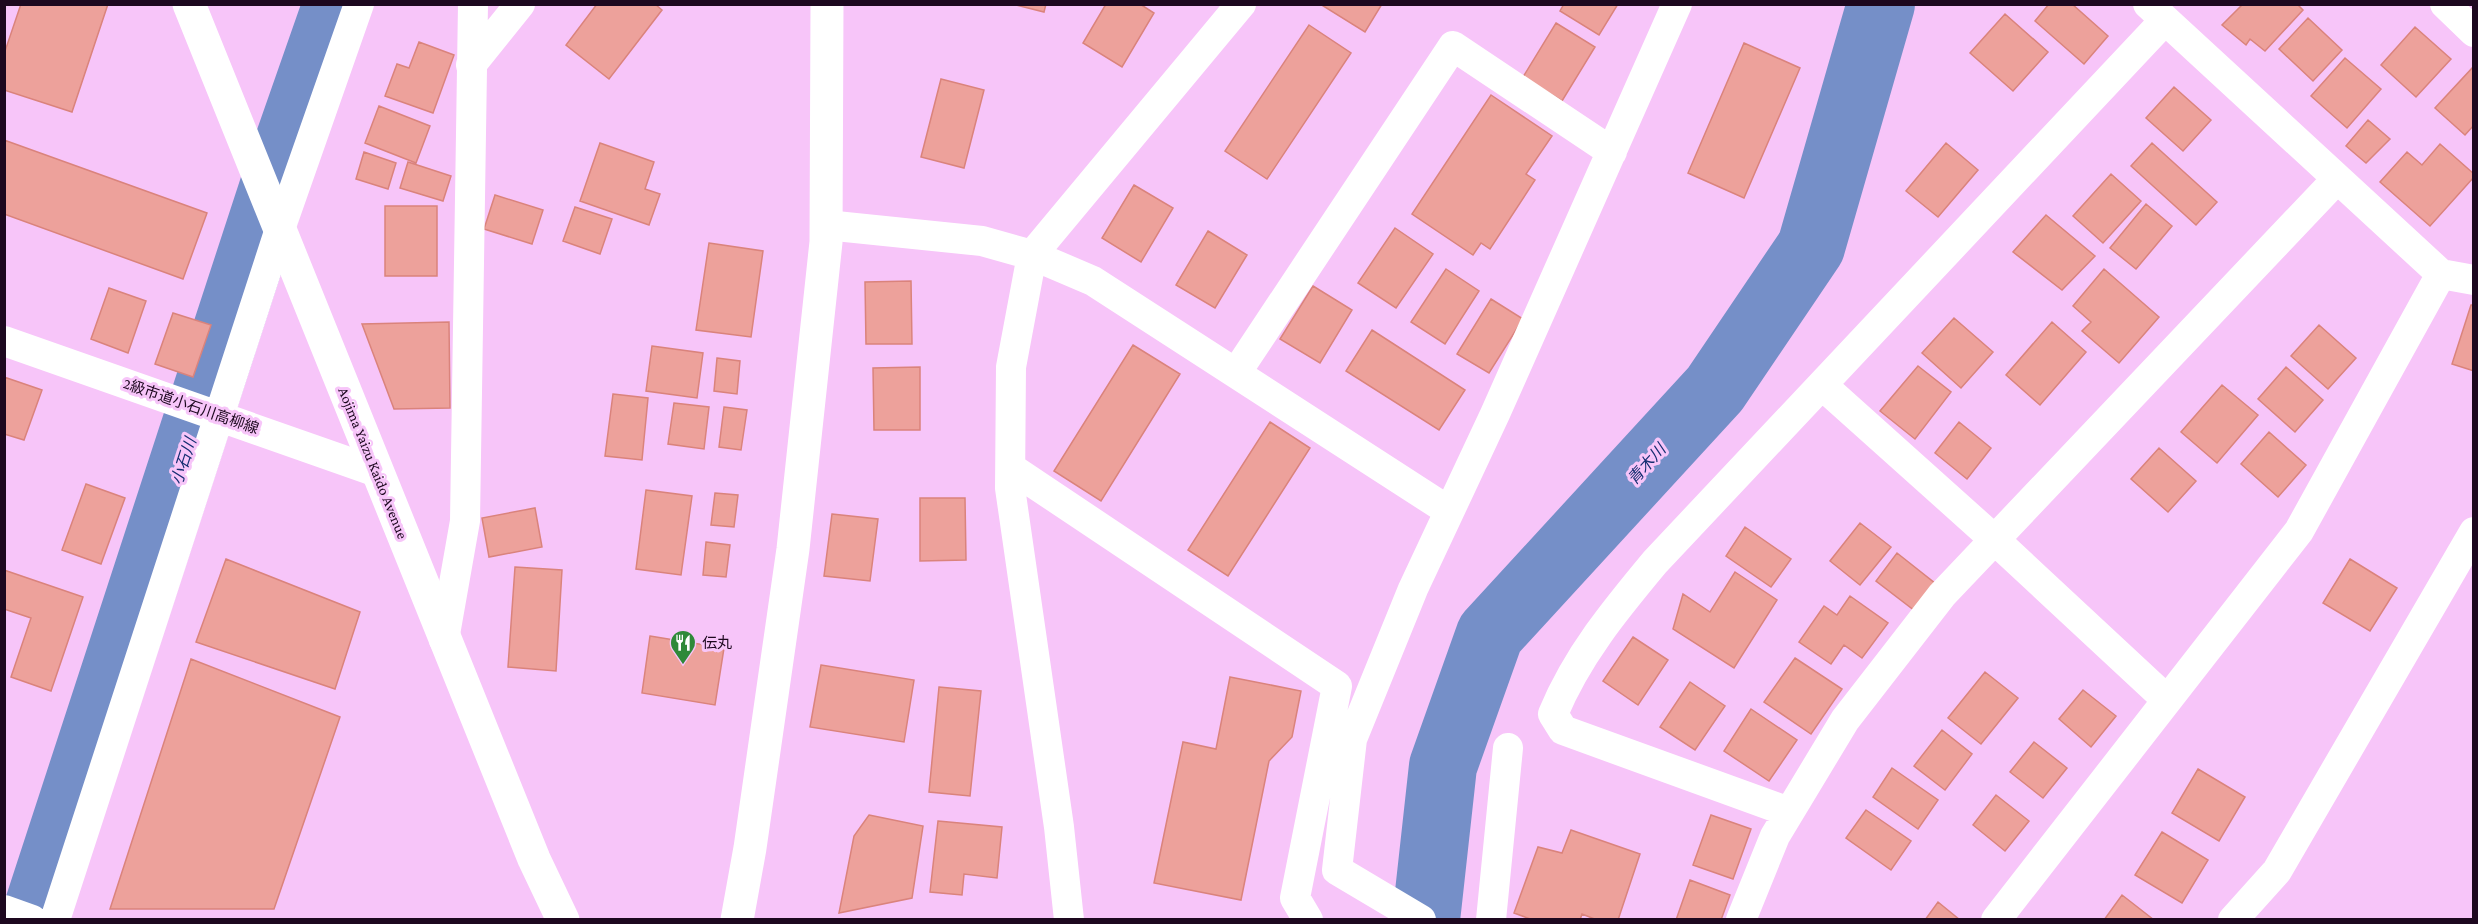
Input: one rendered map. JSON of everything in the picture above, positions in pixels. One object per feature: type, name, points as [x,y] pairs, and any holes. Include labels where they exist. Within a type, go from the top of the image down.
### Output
[{"type":"main road","name":"Aojima Yaizu Kaido Avenue","points":[[189,4],[444,640],[534,859],[563,920]]},
{"type":"main road","points":[[737,920],[750,848],[793,549],[826,225],[827,4]]},
{"type":"street","points":[[56,920],[279,232],[359,4]]},
{"type":"street","points":[[444,640],[465,521],[473,4]]},
{"type":"street","points":[[471,65],[520,4]]},
{"type":"street","points":[[1069,920],[1059,827],[1010,488],[1011,367],[1032,255],[1241,4]]},
{"type":"street","points":[[1421,920],[1337,870],[1352,739],[1413,589],[1677,4]]},
{"type":"street","points":[[1789,812],[1563,730],[1553,714],[1566,682],[1605,622],[1655,562],[1822,385],[2156,12],[2441,274],[2474,280]]},
{"type":"street","points":[[1236,373],[1453,46],[1612,152]]},
{"type":"street","points":[[1741,920],[1775,836],[1845,720],[1942,595],[2337,179]]},
{"type":"street","points":[[826,225],[982,241],[1032,255],[1093,281],[1449,511]]},
{"type":"street","points":[[1996,920],[2299,531],[2441,274]]},
{"type":"street","name":"2級市道小石川高柳線","points":[[4,341],[377,472]]},
{"type":"street","points":[[1822,385],[1995,540],[2167,700]]},
{"type":"street","points":[[1011,468],[1337,686],[1295,898],[1308,920]]},
{"type":"street","points":[[2233,920],[2277,871],[2474,532]]},
{"type":"street","points":[[1491,920],[1508,748]]},
{"type":"street","points":[[4,910],[32,920]]},
{"type":"building","points":[[21,4],[108,4],[72,112],[4,90],[4,54]]},
{"type":"building","points":[[597,4],[655,4],[662,10],[609,79],[566,45]]},
{"type":"building","points":[[1012,4],[1046,4],[1044,12]]},
{"type":"building","points":[[1106,4],[1140,4],[1154,13],[1122,67],[1083,43]]},
{"type":"building","points":[[1320,4],[1382,4],[1365,32]]},
{"type":"building","points":[[1564,4],[1618,4],[1599,35],[1560,11]]},
{"type":"building","points":[[2049,4],[2072,4],[2108,36],[2084,64],[2035,21]]},
{"type":"building","points":[[2243,4],[2297,4],[2303,10],[2265,51],[2250,39],[2246,45],[2222,25]]},
{"type":"building","points":[[2005,14],[2048,52],[2013,91],[1970,53]]},
{"type":"building","points":[[2308,18],[2342,50],[2313,81],[2279,49]]},
{"type":"building","points":[[1556,23],[1595,47],[1562,101],[1523,77]]},
{"type":"building","points":[[1309,25],[1351,53],[1267,179],[1225,151]]},
{"type":"building","points":[[2415,27],[2451,59],[2416,97],[2381,65]]},
{"type":"building","points":[[419,42],[454,55],[433,113],[385,96],[397,64],[409,68]]},
{"type":"building","points":[[1744,43],[1800,68],[1744,198],[1688,173]]},
{"type":"building","points":[[2345,58],[2381,89],[2347,128],[2311,96]]},
{"type":"building","points":[[2474,66],[2474,125],[2465,135],[2435,108]]},
{"type":"building","points":[[941,79],[984,90],[964,168],[921,157]]},
{"type":"building","points":[[2174,87],[2211,120],[2183,151],[2146,118]]},
{"type":"building","points":[[1491,95],[1552,136],[1526,174],[1535,180],[1490,249],[1481,243],[1473,255],[1412,214]]},
{"type":"building","points":[[379,106],[430,126],[416,163],[365,143]]},
{"type":"building","points":[[2368,120],[2390,139],[2366,163],[2346,146]]},
{"type":"building","points":[[4,140],[207,213],[183,279],[4,214]]},
{"type":"building","points":[[600,143],[654,162],[645,189],[660,194],[649,225],[580,201]]},
{"type":"building","points":[[1946,143],[1978,170],[1938,217],[1906,191]]},
{"type":"building","points":[[2152,143],[2217,202],[2196,225],[2131,166]]},
{"type":"building","points":[[2440,144],[2474,174],[2474,177],[2430,226],[2380,182],[2407,152],[2422,165]]},
{"type":"building","points":[[364,152],[396,163],[388,189],[356,179]]},
{"type":"building","points":[[408,162],[451,176],[443,201],[400,188]]},
{"type":"building","points":[[2111,174],[2141,201],[2103,243],[2073,216]]},
{"type":"building","points":[[1134,185],[1173,208],[1141,262],[1102,238]]},
{"type":"building","points":[[495,195],[543,210],[532,244],[484,229]]},
{"type":"building","points":[[2146,204],[2172,226],[2136,269],[2110,248]]},
{"type":"building","points":[[385,206],[437,206],[437,276],[385,276]]},
{"type":"building","points":[[575,207],[612,219],[600,254],[563,241]]},
{"type":"building","points":[[2046,215],[2095,256],[2062,290],[2013,252]]},
{"type":"building","points":[[1395,228],[1433,254],[1396,308],[1358,283]]},
{"type":"building","points":[[1208,231],[1247,255],[1215,308],[1176,285]]},
{"type":"building","points":[[709,243],[763,251],[751,337],[696,330]]},
{"type":"building","points":[[1446,269],[1479,291],[1445,344],[1411,322]]},
{"type":"building","points":[[2104,269],[2159,317],[2119,363],[2082,331],[2091,322],[2073,306]]},
{"type":"building","points":[[911,281],[912,344],[866,344],[865,282]]},
{"type":"building","points":[[1313,286],[1352,310],[1320,363],[1280,339]]},
{"type":"building","points":[[109,288],[146,301],[128,353],[91,339]]},
{"type":"building","points":[[1491,299],[1523,319],[1489,373],[1457,354]]},
{"type":"building","points":[[2471,305],[2474,305],[2474,371],[2452,364]]},
{"type":"building","points":[[173,313],[211,325],[193,377],[155,364]]},
{"type":"building","points":[[1954,318],[1993,352],[1961,388],[1922,353]]},
{"type":"building","points":[[449,322],[450,408],[394,409],[362,324]]},
{"type":"building","points":[[2052,322],[2086,352],[2040,405],[2006,375]]},
{"type":"building","points":[[2319,325],[2356,358],[2328,389],[2291,356]]},
{"type":"building","points":[[1372,330],[1465,390],[1439,430],[1346,371]]},
{"type":"building","points":[[1133,345],[1180,374],[1101,501],[1054,471]]},
{"type":"building","points":[[652,346],[703,353],[697,398],[646,391]]},
{"type":"building","points":[[717,358],[740,361],[737,394],[714,391]]},
{"type":"building","points":[[1918,366],[1951,392],[1915,439],[1880,411]]},
{"type":"building","points":[[920,367],[920,430],[874,430],[873,368]]},
{"type":"building","points":[[2286,367],[2323,400],[2295,432],[2258,399]]},
{"type":"building","points":[[4,377],[42,390],[24,440],[4,434]]},
{"type":"building","points":[[2222,385],[2258,415],[2217,463],[2181,432]]},
{"type":"building","points":[[613,394],[648,398],[642,460],[605,456]]},
{"type":"building","points":[[674,403],[709,407],[704,449],[668,444]]},
{"type":"building","points":[[724,407],[747,410],[741,450],[719,447]]},
{"type":"building","points":[[1270,422],[1310,448],[1228,576],[1188,550]]},
{"type":"building","points":[[1959,422],[1991,448],[1967,479],[1935,453]]},
{"type":"building","points":[[2269,432],[2306,465],[2278,497],[2241,464]]},
{"type":"building","points":[[2159,448],[2196,481],[2168,512],[2131,479]]},
{"type":"building","points":[[86,484],[125,498],[101,564],[62,550]]},
{"type":"building","points":[[646,490],[692,496],[681,575],[636,569]]},
{"type":"building","points":[[715,493],[738,495],[734,527],[711,525]]},
{"type":"building","points":[[920,498],[965,498],[966,560],[920,561]]},
{"type":"building","points":[[535,508],[542,547],[489,557],[482,518]]},
{"type":"building","points":[[832,514],[878,519],[870,581],[824,576]]},
{"type":"building","points":[[1860,523],[1891,547],[1860,585],[1830,561]]},
{"type":"building","points":[[1745,527],[1791,559],[1771,587],[1726,556]]},
{"type":"building","points":[[706,542],[730,545],[726,577],[703,575]]},
{"type":"building","points":[[1897,553],[1936,584],[1915,611],[1876,581]]},
{"type":"building","points":[[226,559],[360,612],[335,689],[196,642]]},
{"type":"building","points":[[2350,559],[2397,588],[2370,631],[2323,603]]},
{"type":"building","points":[[515,567],[562,570],[556,671],[508,667]]},
{"type":"building","points":[[4,570],[83,597],[51,691],[11,677],[31,618],[4,609]]},
{"type":"building","points":[[1735,572],[1777,600],[1734,668],[1673,629],[1683,594],[1710,612]]},
{"type":"building","points":[[1850,596],[1888,623],[1862,658],[1844,645],[1831,664],[1799,642],[1824,606],[1837,615]]},
{"type":"building","points":[[650,636],[724,648],[715,705],[642,693]]},
{"type":"building","points":[[1633,637],[1668,660],[1638,705],[1603,681]]},
{"type":"building","points":[[1795,658],[1842,689],[1811,734],[1764,702]]},
{"type":"building","points":[[191,659],[340,717],[274,909],[110,909]]},
{"type":"building","points":[[821,665],[914,680],[904,742],[810,727]]},
{"type":"building","points":[[1985,672],[2018,698],[1981,744],[1948,718]]},
{"type":"building","points":[[1230,677],[1301,691],[1292,737],[1269,761],[1241,900],[1154,883],[1183,742],[1216,749]]},
{"type":"building","points":[[1690,682],[1725,706],[1695,750],[1660,727]]},
{"type":"building","points":[[939,687],[981,691],[970,796],[929,792]]},
{"type":"building","points":[[2083,690],[2116,716],[2091,747],[2059,719]]},
{"type":"building","points":[[1751,709],[1797,740],[1769,781],[1724,751]]},
{"type":"building","points":[[1942,730],[1972,754],[1945,790],[1914,766]]},
{"type":"building","points":[[2034,742],[2067,768],[2043,798],[2010,772]]},
{"type":"building","points":[[1892,768],[1938,800],[1918,829],[1873,797]]},
{"type":"building","points":[[2198,769],[2245,797],[2219,841],[2172,813]]},
{"type":"building","points":[[1996,795],[2029,821],[2005,851],[1973,825]]},
{"type":"building","points":[[1866,810],[1911,841],[1891,870],[1846,838]]},
{"type":"building","points":[[869,815],[923,826],[912,898],[839,913],[854,836]]},
{"type":"building","points":[[1711,815],[1751,829],[1733,879],[1693,865]]},
{"type":"building","points":[[938,821],[1002,827],[997,878],[964,874],[962,895],[930,892]]},
{"type":"building","points":[[1571,830],[1640,854],[1618,920],[1597,920],[1582,914],[1580,920],[1533,920],[1514,913],[1538,847],[1562,853]]},
{"type":"building","points":[[2162,832],[2208,860],[2182,903],[2135,875]]},
{"type":"building","points":[[1690,880],[1730,895],[1721,920],[1676,920]]},
{"type":"building","points":[[2122,895],[2154,920],[2104,920]]},
{"type":"building","points":[[1938,902],[1960,920],[1925,920]]},
{"type":"waterway","name":"小石川","points":[[34,920],[280,167],[337,4]]},
{"type":"waterway","name":"青木川","points":[[1426,920],[1443,766],[1490,634],[1715,389],[1811,247],[1881,4]]},
{"type":"place","name":"伝丸","points":[[683,666]]}]
